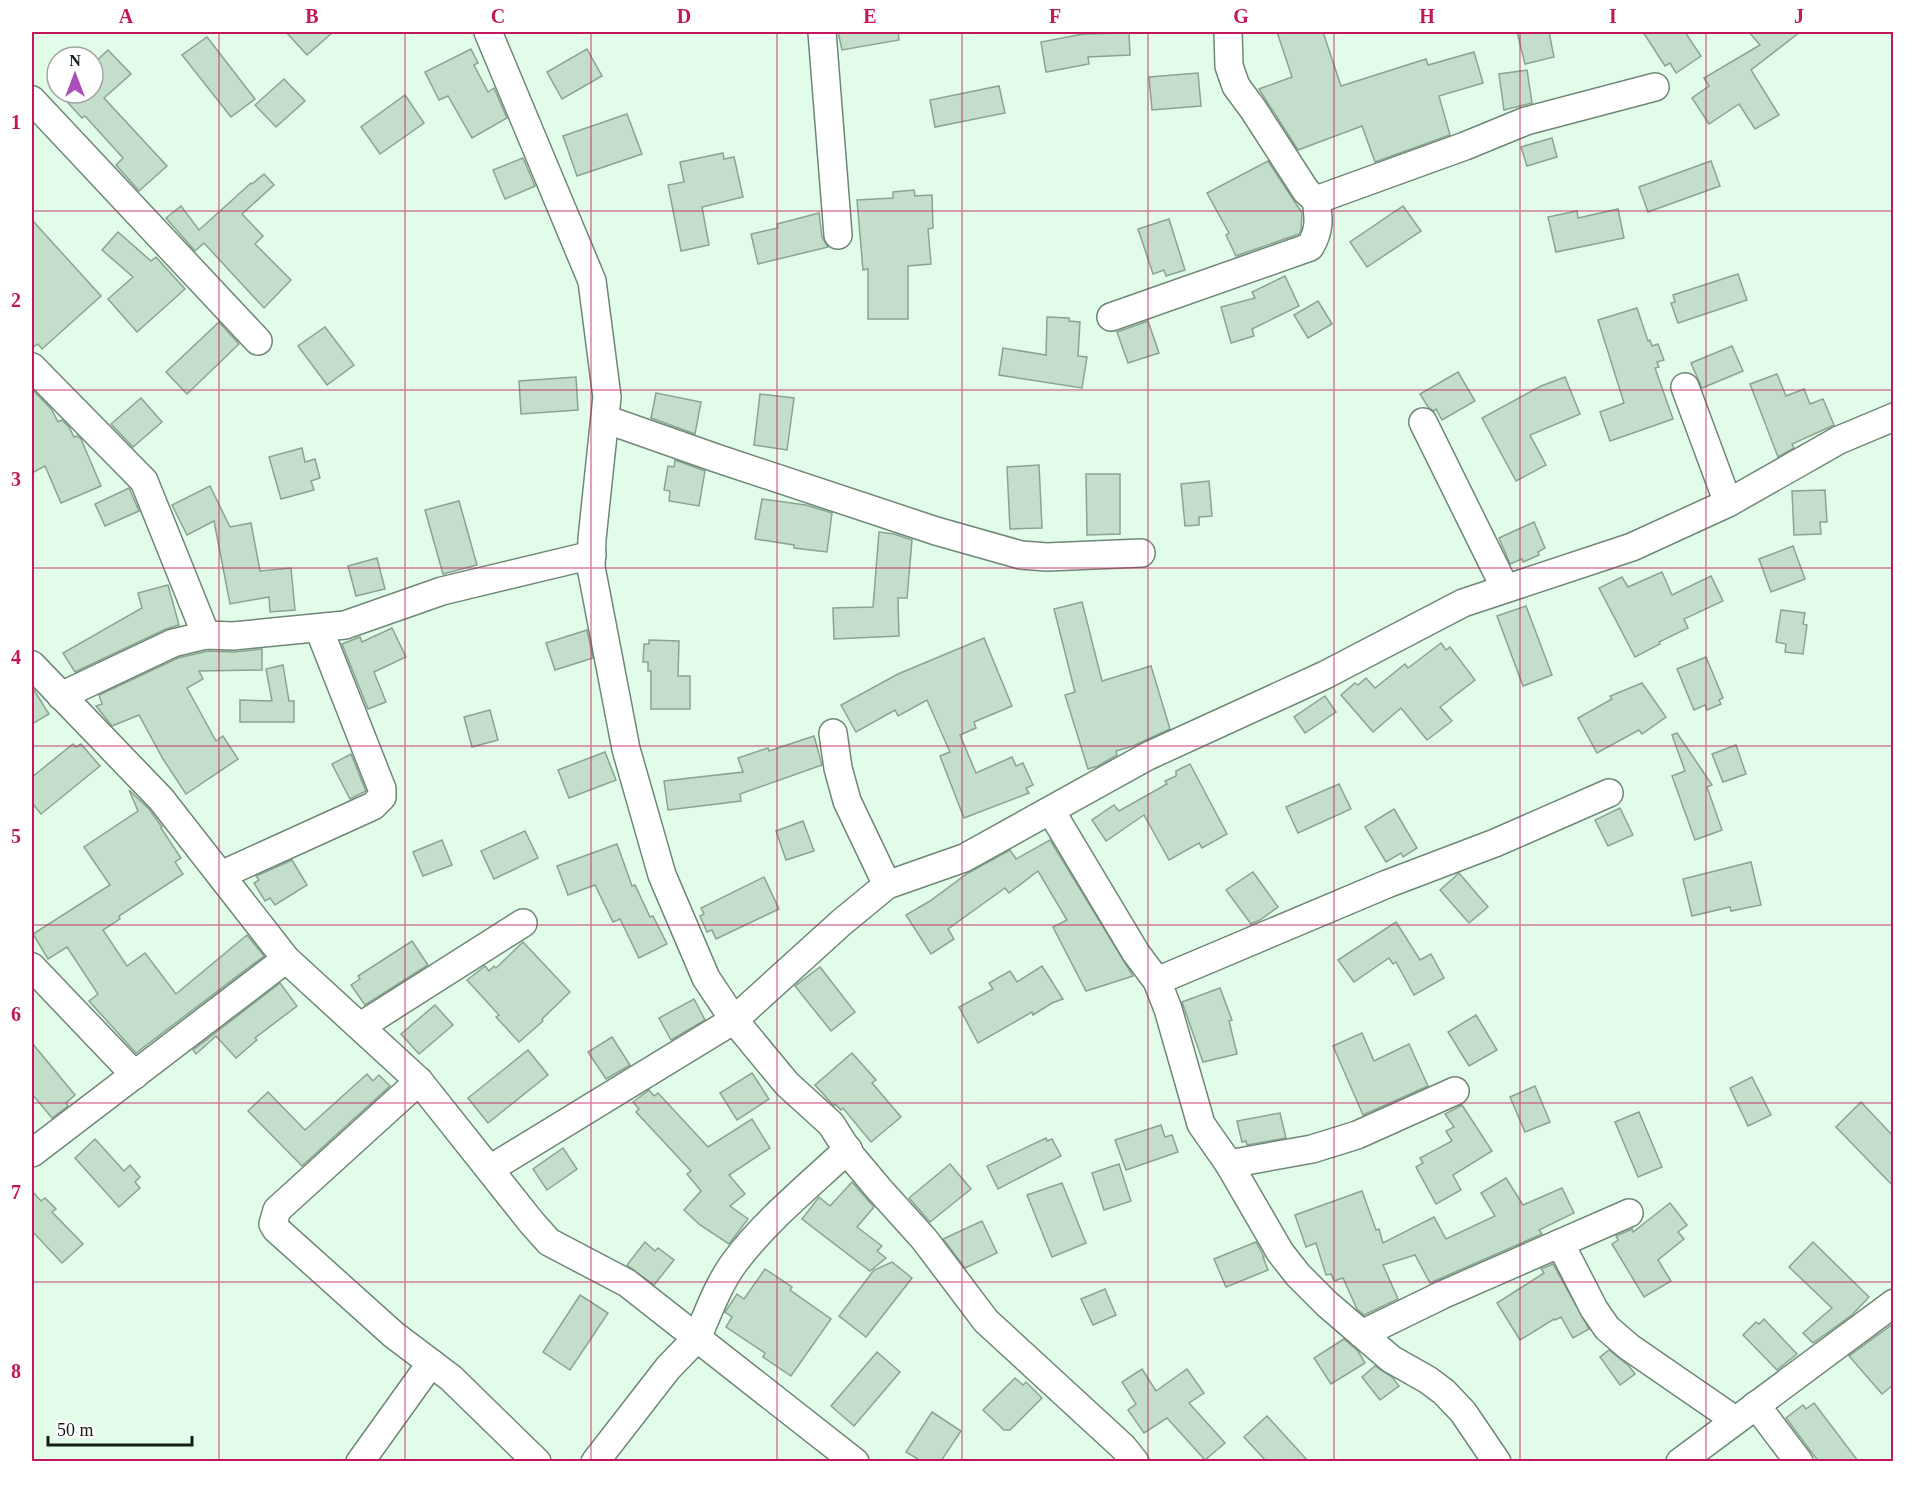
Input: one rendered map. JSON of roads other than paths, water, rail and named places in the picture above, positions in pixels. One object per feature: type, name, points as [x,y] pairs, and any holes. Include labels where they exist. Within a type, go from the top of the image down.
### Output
[{"type":"street","points":[[488,32],[592,281],[607,397],[591,567],[626,749],[662,875],[706,978],[734,1020],[787,1084],[831,1124],[878,1188],[924,1239],[986,1321],[1123,1447],[1135,1461]]},
{"type":"street","points":[[822,32],[838,235]]},
{"type":"street","points":[[1111,317],[1310,247],[1317,236],[1319,224],[1316,200],[1306,191],[1236,86],[1229,66],[1228,32]]},
{"type":"street","points":[[1316,200],[1465,146],[1526,121],[1655,87]]},
{"type":"street","points":[[32,100],[258,341]]},
{"type":"street","points":[[32,367],[144,481],[206,635]]},
{"type":"street","points":[[1685,387],[1728,503]]},
{"type":"street","points":[[490,1169],[734,1020],[842,922],[887,885],[964,858],[1148,756],[1325,675],[1463,603],[1632,547],[1728,503],[1839,440],[1893,417]]},
{"type":"street","points":[[604,419],[936,531],[1021,555],[1047,557],[1141,553]]},
{"type":"street","points":[[1423,422],[1505,588]]},
{"type":"street","points":[[62,696],[173,643],[206,635],[233,636],[345,625],[442,591],[592,555]]},
{"type":"street","points":[[220,875],[373,806],[382,797],[382,789],[320,629]]},
{"type":"street","points":[[32,667],[161,799],[286,959],[419,1081],[549,1242],[627,1283],[855,1461]]},
{"type":"street","points":[[833,733],[838,768],[847,801],[887,885]]},
{"type":"street","points":[[1157,981],[1405,877],[1495,843],[1609,793]]},
{"type":"street","points":[[1050,811],[1136,953],[1157,981],[1168,1009],[1201,1124],[1229,1164],[1280,1252],[1298,1275],[1327,1304],[1391,1359],[1444,1392],[1463,1412],[1497,1461]]},
{"type":"street","points":[[361,1026],[523,923]]},
{"type":"street","points":[[32,1154],[286,959]]},
{"type":"street","points":[[32,967],[135,1076]]},
{"type":"street","points":[[419,1081],[277,1210],[273,1224],[394,1335],[451,1378],[537,1461]]},
{"type":"street","points":[[1229,1164],[1312,1149],[1357,1135],[1455,1091]]},
{"type":"street","points":[[595,1461],[668,1368],[697,1338],[722,1283],[752,1240],[848,1149]]},
{"type":"street","points":[[1362,1334],[1442,1295],[1629,1213]]},
{"type":"street","points":[[1560,1243],[1594,1309],[1607,1328],[1629,1347],[1745,1413],[1799,1461]]},
{"type":"street","points":[[1680,1461],[1893,1303]]},
{"type":"street","points":[[360,1461],[430,1363]]}]
